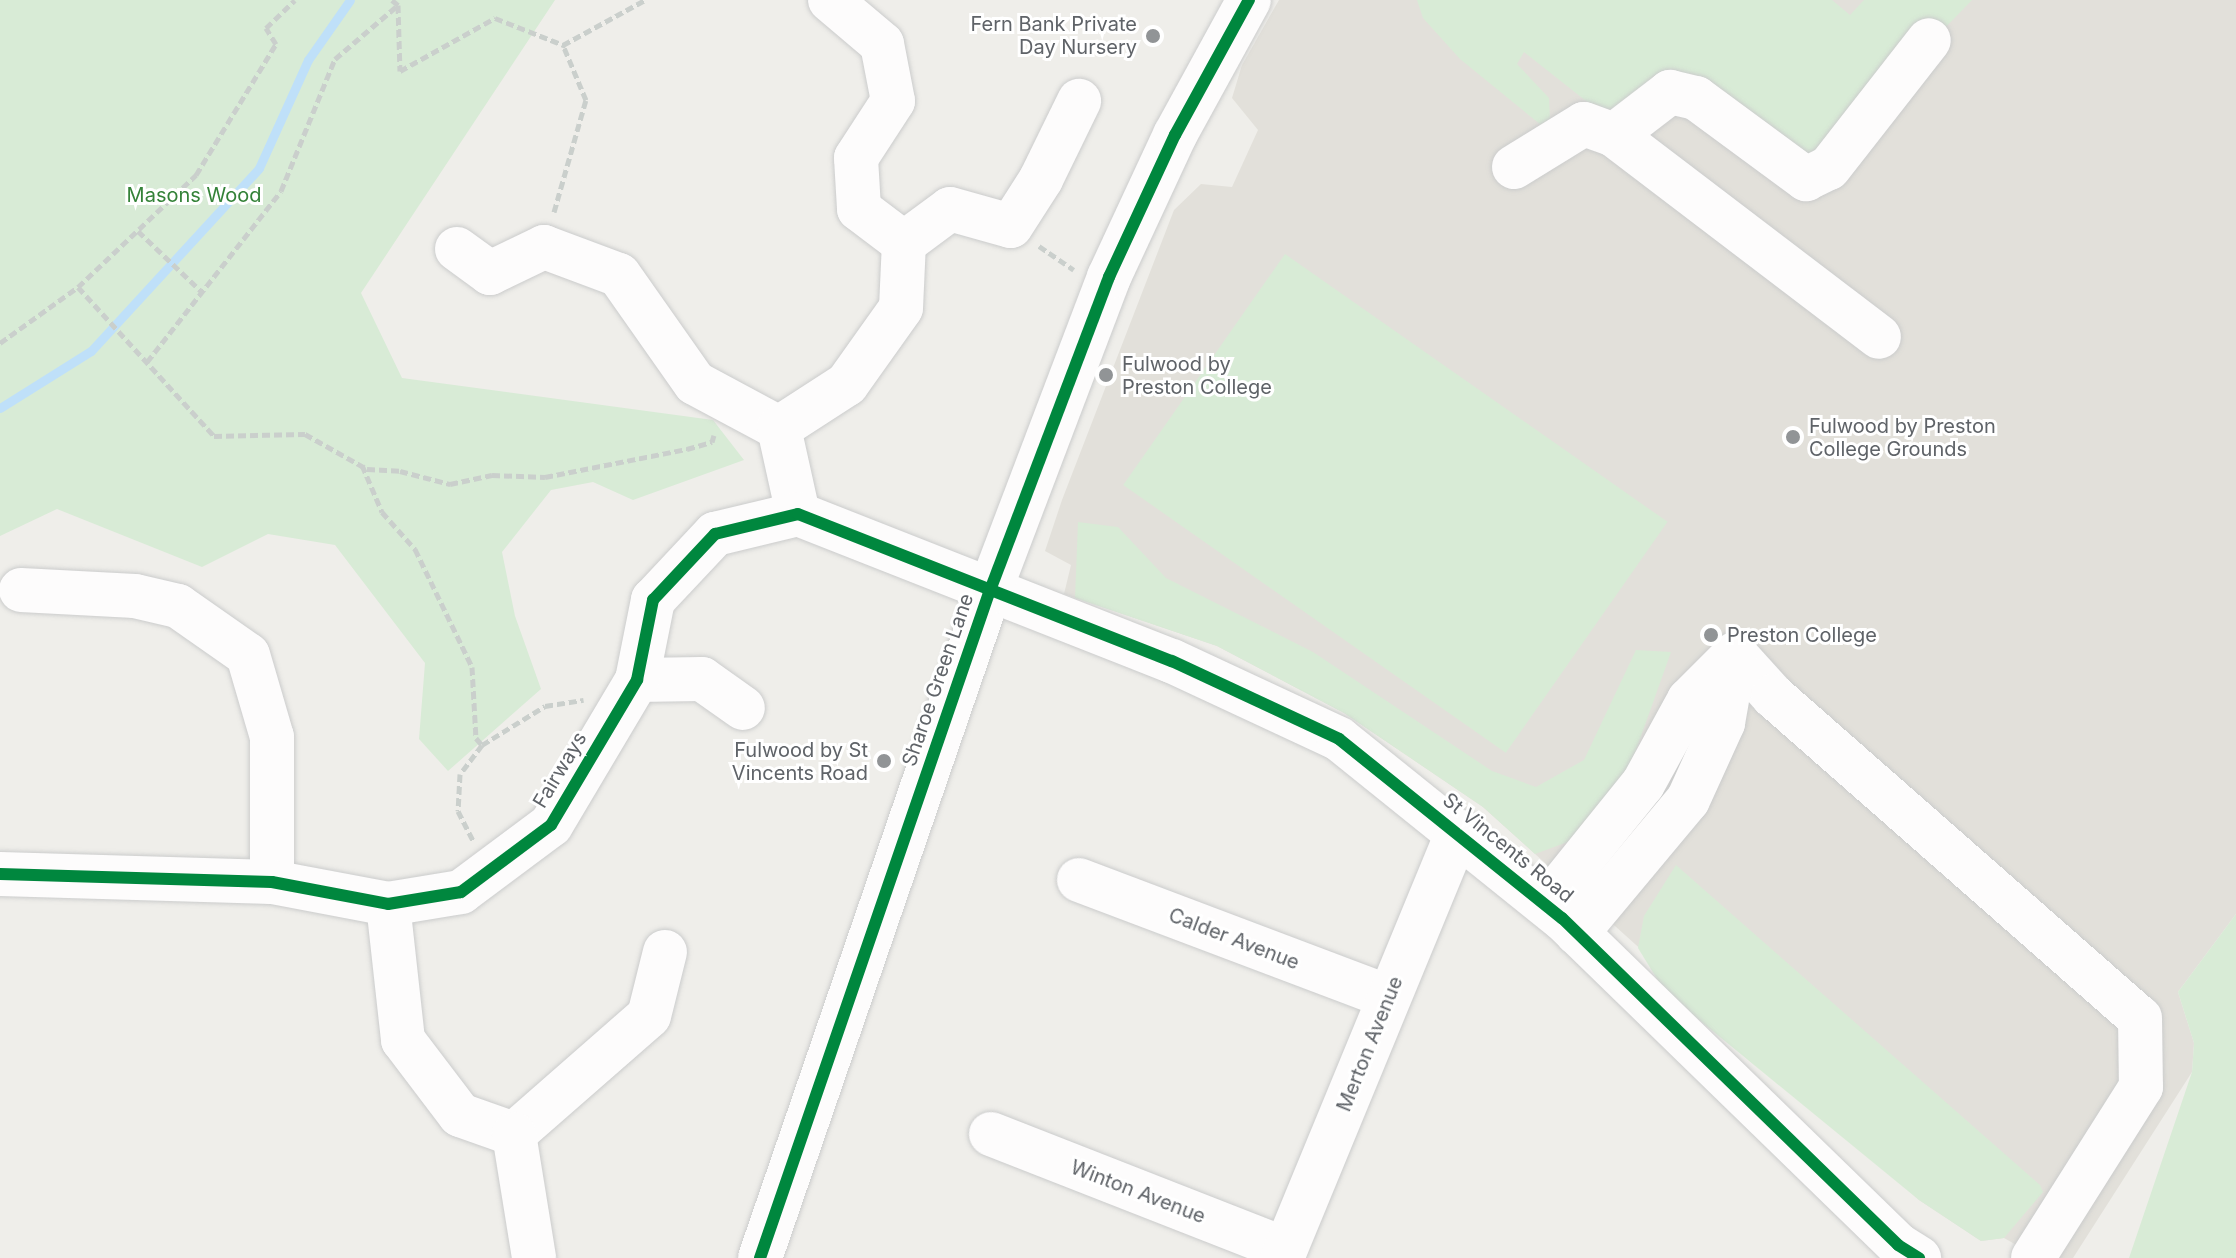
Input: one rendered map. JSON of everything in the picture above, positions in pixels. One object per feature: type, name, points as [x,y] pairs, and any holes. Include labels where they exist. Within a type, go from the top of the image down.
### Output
[{"type":"street","points":[[830,0],[882,44],[893,101],[856,158],[859,209],[904,243]]},
{"type":"street","name":"Sharoe Green Lane","points":[[760,1258],[989,593],[1104,291],[1175,135],[1249,0]]},
{"type":"street","points":[[1614,135],[1670,92],[1696,98],[1806,179],[1829,168],[1929,40]]},
{"type":"street","points":[[904,243],[950,209],[1011,226],[1041,179],[1079,101]]},
{"type":"street","points":[[1514,167],[1584,124],[1614,135],[1879,337]]},
{"type":"street","points":[[779,428],[847,384],[901,308],[904,243]]},
{"type":"street","points":[[457,249],[490,273],[544,247],[619,275],[695,383],[779,428],[798,514],[989,593]]},
{"type":"street","name":"Fairways","points":[[0,874],[272,882],[388,904],[461,892],[551,825],[628,695],[653,600],[715,534],[798,514]]},
{"type":"street","points":[[21,590],[135,596],[178,606],[248,655],[272,737],[272,882]]},
{"type":"street","name":"St Vincents Road","points":[[989,593],[1172,661],[1339,739],[1546,904],[1902,1254]]},
{"type":"street","points":[[1546,904],[1643,784],[1689,700],[1735,654]]},
{"type":"street","points":[[1577,933],[1688,800],[1723,723],[1735,654]]},
{"type":"street","points":[[1735,654],[1773,696],[2140,1018],[2141,1087],[2033,1258]]},
{"type":"street","points":[[628,695],[702,679],[743,708]]},
{"type":"street","name":"Merton Avenue","points":[[1283,1254],[1458,831]]},
{"type":"street","name":"Calder Avenue","points":[[1079,880],[1389,997]]},
{"type":"street","points":[[388,904],[403,1040],[460,1115],[514,1134]]},
{"type":"street","points":[[514,1134],[649,1016],[665,952]]},
{"type":"street","points":[[514,1134],[534,1258]]},
{"type":"street","name":"Winton Avenue","points":[[991,1134],[1283,1254]]},
{"type":"path","points":[[0,343],[78,287],[196,175],[276,44],[266,28],[295,0]]},
{"type":"path","points":[[392,0],[398,5],[400,71],[495,18],[564,46],[586,100],[544,247]]},
{"type":"path","points":[[564,46],[645,0]]},
{"type":"path","points":[[147,362],[281,191],[335,59],[398,5]]},
{"type":"path","points":[[1011,226],[1104,291]]},
{"type":"path","points":[[138,231],[201,291]]},
{"type":"path","points":[[78,287],[104,314],[121,338],[214,436],[305,434],[362,465],[450,484],[492,475],[545,477],[712,442],[727,400]]},
{"type":"path","points":[[362,465],[382,512],[415,549],[472,667],[476,738],[482,745]]},
{"type":"path","points":[[488,869],[458,811],[460,774],[482,745],[545,706],[628,695]]},
{"type":"shaded area","name":"Preston College","points":[[1279,0],[2236,0],[2236,914],[2178,992],[2194,1043],[2192,1072],[2073,1258],[2040,1258],[2004,1238],[1981,1241],[1919,1200],[1483,807],[1344,713],[1217,646],[1064,594],[1071,565],[1045,551],[1062,500],[1174,210],[1201,184],[1232,187],[1258,130],[1232,98],[1242,65]]},
{"type":"green space","name":"Masons Wood","points":[[0,0],[555,0],[361,293],[402,378],[713,420],[744,460],[633,500],[593,482],[551,490],[502,552],[515,616],[541,689],[448,771],[419,739],[425,663],[335,545],[268,534],[202,567],[57,509],[0,536]]},
{"type":"green space","points":[[1417,0],[1832,0],[1850,15],[1864,0],[1972,0],[1815,162],[1691,74],[1665,74],[1634,115],[1600,112],[1524,52],[1517,64],[1549,98],[1550,119],[1541,125],[1460,59],[1423,18]]},
{"type":"green space","points":[[1285,254],[1668,522],[1506,753],[1123,485]]},
{"type":"green space","points":[[1078,522],[1118,527],[1166,578],[1313,652],[1492,771],[1536,787],[1584,760],[1636,650],[1671,652],[1630,767],[1584,836],[1535,854],[1483,807],[1344,713],[1217,646],[1075,598]]},
{"type":"green space","points":[[1676,865],[2040,1185],[2043,1192],[2004,1238],[1981,1241],[1919,1200],[1665,992],[1638,948],[1644,916]]},
{"type":"green space","points":[[2236,914],[2236,1258],[2129,1258],[2192,1072],[2194,1043],[2178,992]]},
{"type":"waterway","points":[[0,408],[91,351],[259,168],[308,60],[350,0]]},
{"type":"cycle path","points":[[760,1258],[989,593],[1109,277],[1175,135],[1249,0]]},
{"type":"cycle path","points":[[0,874],[272,882],[388,904],[461,892],[551,825],[637,680],[653,600],[715,534],[798,514],[1172,661],[1339,739],[1562,918],[1898,1245],[1919,1258]]},
{"type":"place","name":"Fern Bank Private Day Nursery","points":[[1153,36]]},
{"type":"place","name":"Fulwood by Preston College","points":[[1106,375]]},
{"type":"place","name":"Fulwood by Preston College Grounds","points":[[1793,437]]},
{"type":"place","name":"Preston College","points":[[1711,635]]},
{"type":"place","name":"Fulwood by St Vincents Road","points":[[884,761]]}]
